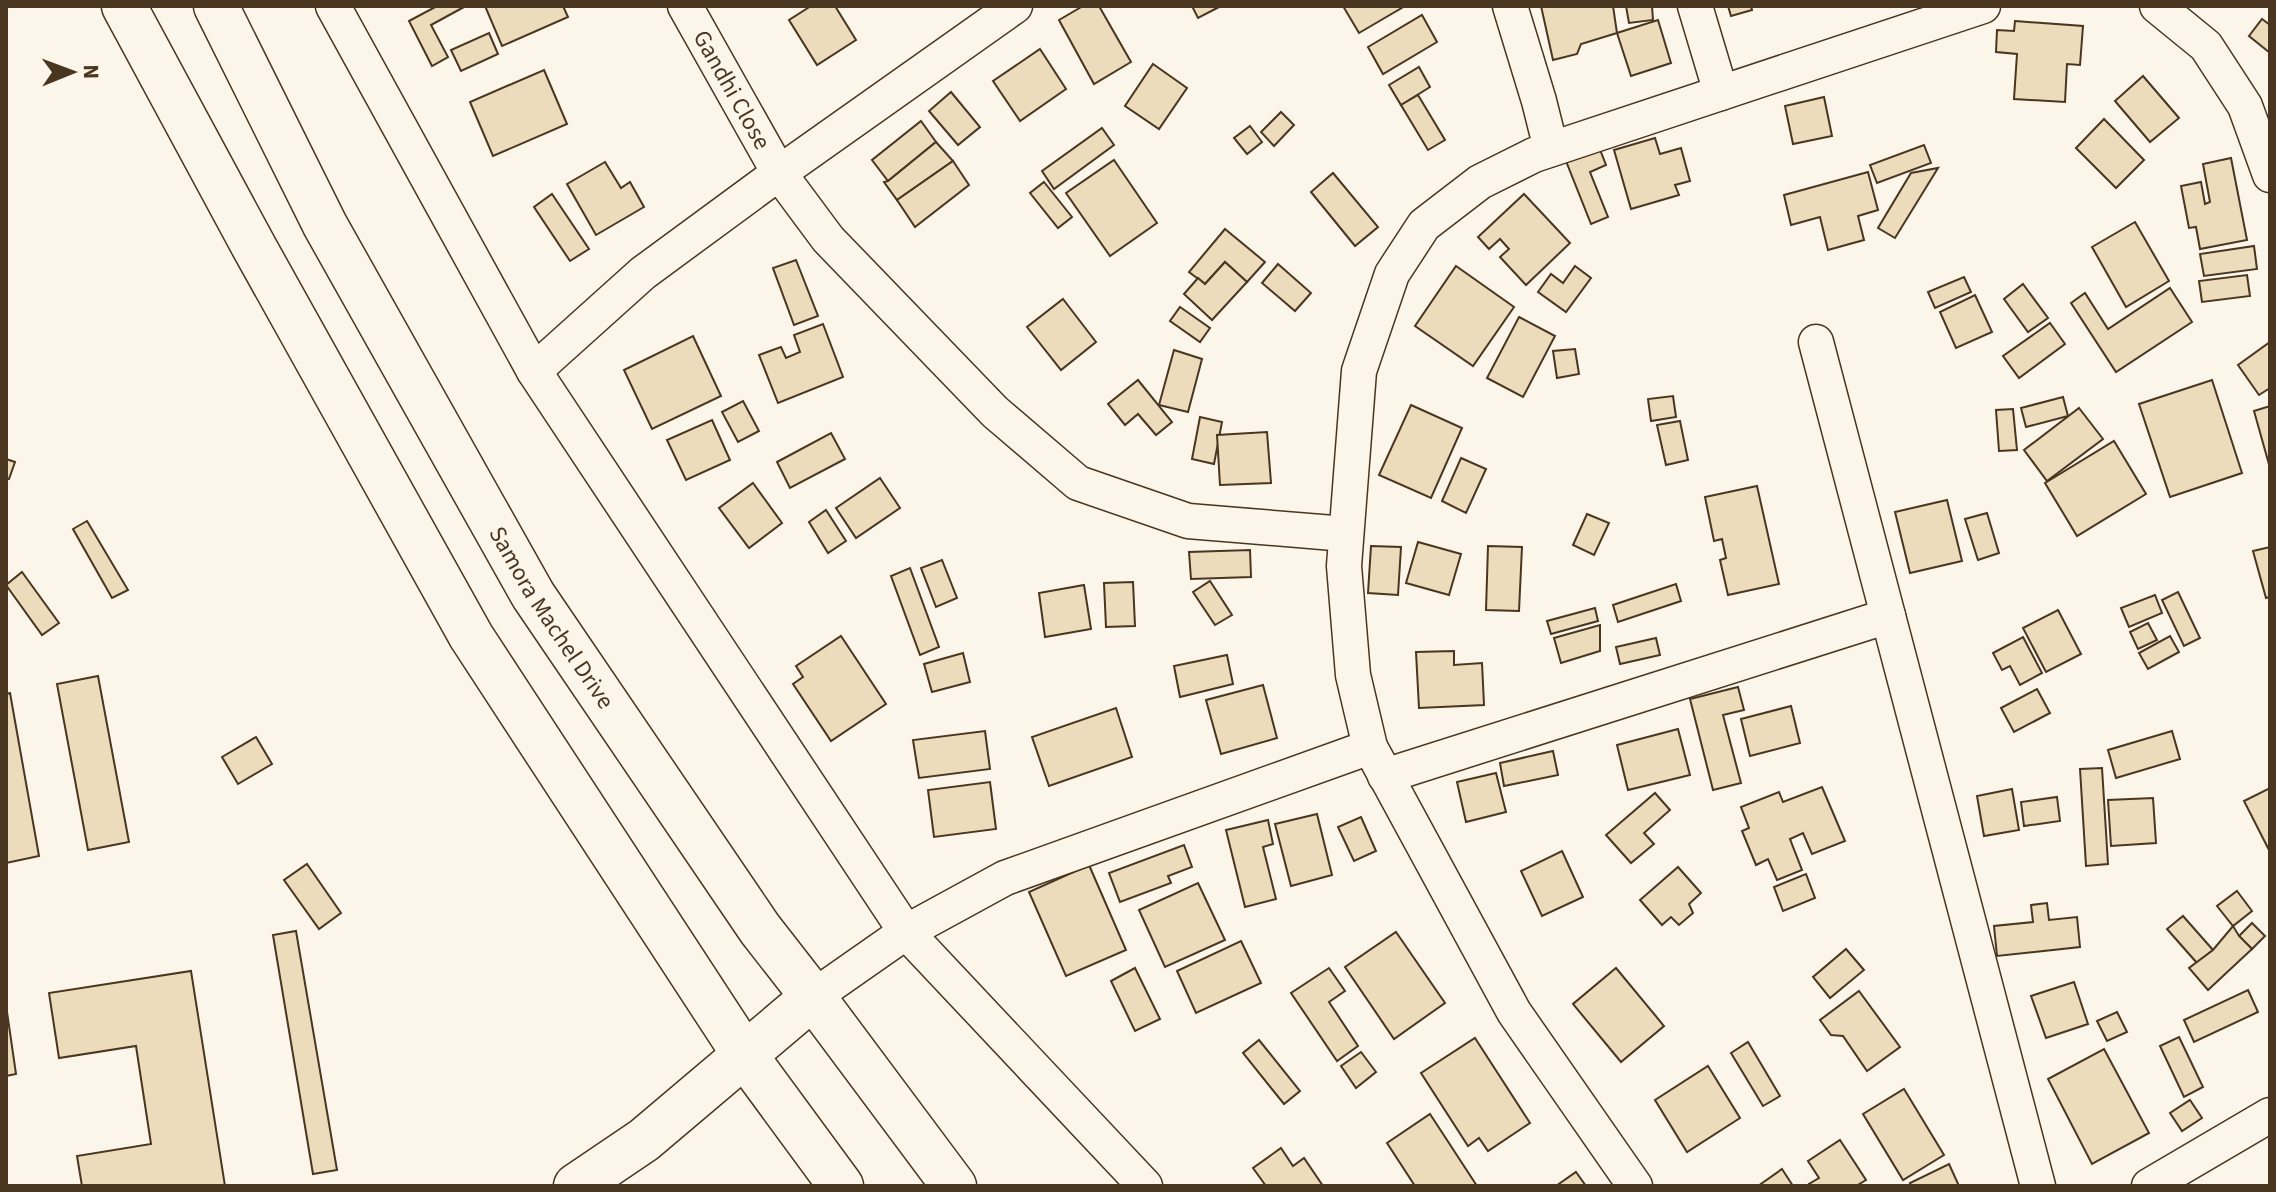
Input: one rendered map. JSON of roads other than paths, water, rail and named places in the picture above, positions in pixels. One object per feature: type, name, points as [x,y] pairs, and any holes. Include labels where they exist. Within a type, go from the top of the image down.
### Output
[{"type":"main road","points":[[124,6],[471,636],[744,1054],[841,1186]]},
{"type":"main road","name":"Samora Machel Drive","points":[[216,6],[325,225],[533,595],[760,929],[954,1186]]},
{"type":"main road","points":[[576,1186],[644,1140],[813,997]]},
{"type":"street","points":[[333,6],[534,371],[906,932],[1145,1186]]},
{"type":"street","name":"Gandhi Close","points":[[685,6],[779,173],[828,239],[995,412],[1078,483],[1188,521],[1346,534]]},
{"type":"street","points":[[534,371],[643,273],[1015,6]]},
{"type":"street","points":[[1510,6],[1551,149]]},
{"type":"street","points":[[1695,6],[1721,93]]},
{"type":"street","points":[[1635,1186],[1514,1012],[1378,761],[1353,675],[1344,566],[1359,371],[1392,274],[1424,225],[1480,182],[1551,149],[1983,6]]},
{"type":"street","points":[[2157,6],[2206,46],[2245,106],[2270,175]]},
{"type":"street","points":[[1816,342],[2038,1186]]},
{"type":"street","points":[[813,997],[906,932],[1005,878],[1378,761],[1888,616]]},
{"type":"street","points":[[2149,1186],[2270,1115]]}]
